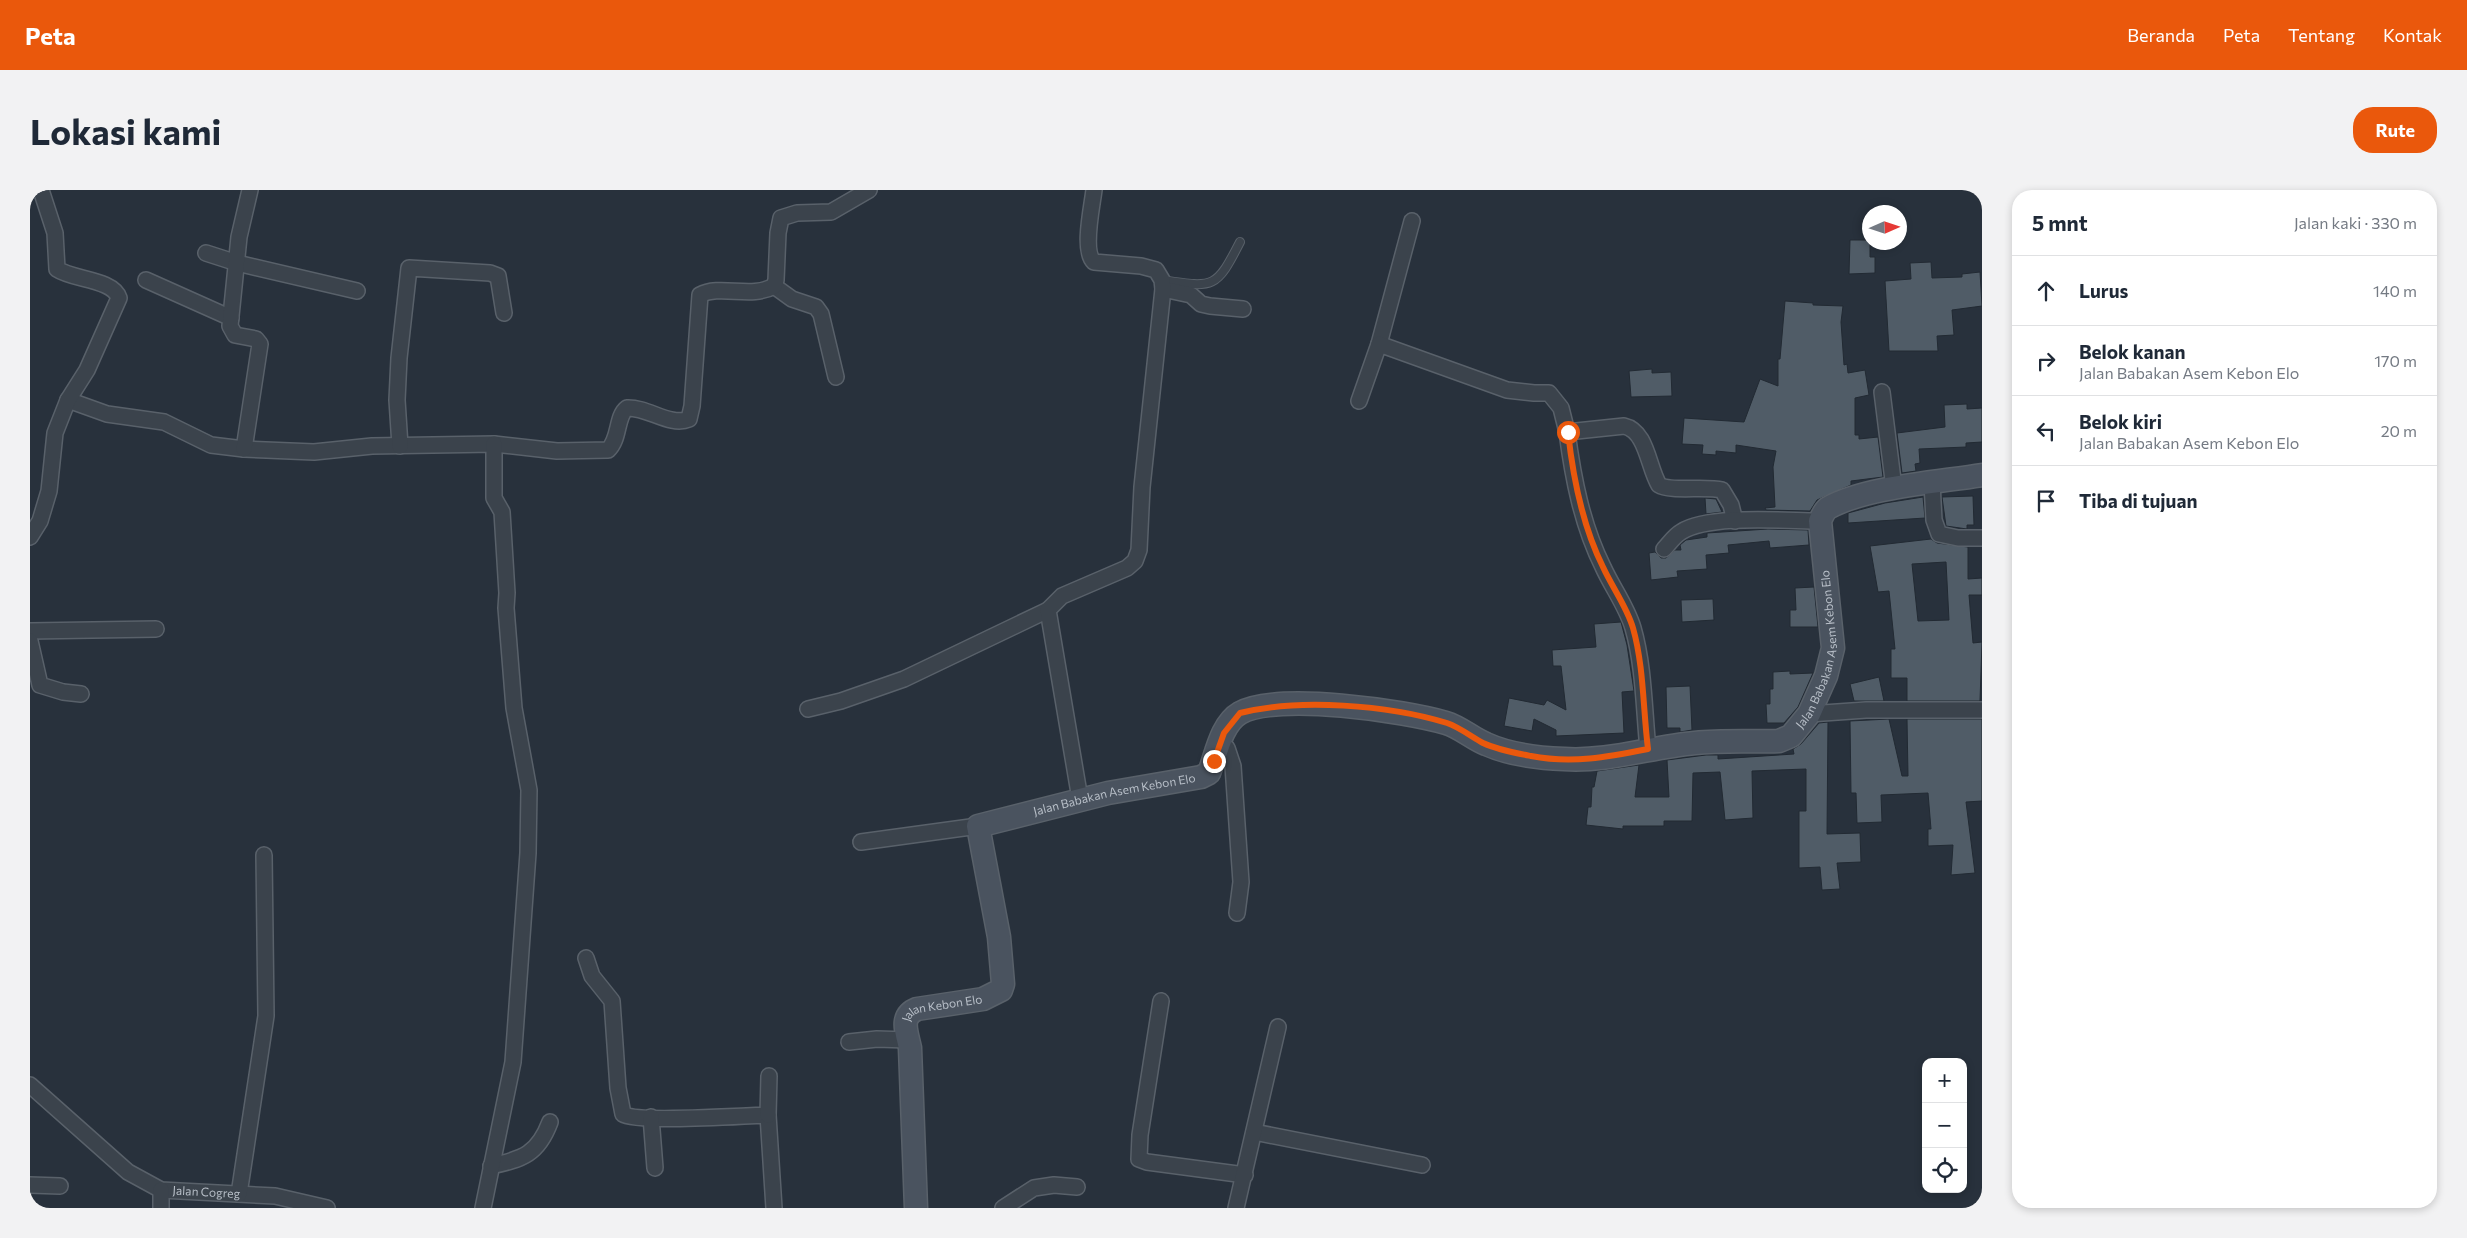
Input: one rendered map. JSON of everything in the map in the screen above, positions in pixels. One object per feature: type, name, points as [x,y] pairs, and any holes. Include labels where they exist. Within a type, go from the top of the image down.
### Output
[{"type":"street","points":[[30,537],[40,522],[49,491],[55,433],[68,400],[87,370],[119,298],[115,290],[57,269],[55,233],[41,190]]},
{"type":"street","points":[[244,449],[260,344],[256,339],[233,333],[230,326],[239,237],[250,190]]},
{"type":"street","points":[[774,286],[781,218],[797,213],[831,212],[869,190]]},
{"type":"street","points":[[808,709],[841,701],[904,679],[1048,610],[1062,596],[1127,568],[1135,561],[1141,536],[1142,487],[1162,285],[1156,270],[1149,267],[1094,262],[1089,257],[1094,190]]},
{"type":"street","points":[[1360,401],[1379,344],[1412,221]]},
{"type":"street","points":[[206,253],[237,263],[357,291]]},
{"type":"street","points":[[400,446],[397,400],[399,358],[409,268],[490,273],[498,276],[504,313]]},
{"type":"street","points":[[146,280],[231,318]]},
{"type":"street","points":[[1162,285],[1191,295],[1201,304],[1243,309]]},
{"type":"street","points":[[68,400],[107,414],[164,422],[211,445],[244,449],[314,452],[348,448],[494,444],[556,451],[600,452],[608,450],[614,445],[621,415],[628,408],[653,413],[677,421],[689,419],[692,406],[700,295],[708,292],[754,292],[774,286]]},
{"type":"street","points":[[774,286],[784,295],[816,308],[821,314],[836,377]]},
{"type":"street","points":[[1379,344],[1507,390],[1549,393],[1561,408],[1568,432],[1570,460],[1583,520],[1602,567],[1633,627],[1638,652],[1648,749]]},
{"type":"street","points":[[1882,392],[1894,488]]},
{"type":"street","points":[[1568,432],[1629,427],[1638,434],[1659,485],[1668,488],[1695,487],[1722,490],[1731,505],[1735,521]]},
{"type":"street","points":[[483,1208],[513,1062],[525,924],[529,790],[514,708],[506,608],[507,593],[502,512],[494,498],[494,444]]},
{"type":"street","points":[[1664,549],[1680,532],[1708,523],[1735,521],[1820,521],[1827,509],[1894,488],[1982,476]]},
{"type":"street","points":[[1932,483],[1934,520],[1939,534],[1958,538],[1982,538]]},
{"type":"street","name":"Jalan Babakan Asem Kebon Elo","points":[[978,826],[1080,800],[1201,777],[1209,773],[1219,743],[1232,721],[1240,713],[1282,705],[1312,704],[1379,710],[1449,723],[1486,744],[1533,757],[1595,760],[1648,749],[1696,743],[1779,741],[1791,736],[1809,714],[1826,676],[1833,648],[1820,521]]},
{"type":"street","points":[[1048,610],[1080,800]]},
{"type":"street","points":[[30,631],[156,629]]},
{"type":"street","points":[[30,641],[40,685],[63,692],[81,694]]},
{"type":"street","points":[[1809,714],[1876,709],[1982,710]]},
{"type":"street","points":[[1219,743],[1227,748],[1233,766],[1240,882],[1237,913]]},
{"type":"street","points":[[861,842],[978,826]]},
{"type":"street","name":"Jalan Kebon Elo","points":[[916,1208],[906,1018],[911,1012],[983,999],[1001,990],[1003,984],[999,937],[978,826]]},
{"type":"street","points":[[239,1194],[266,1016],[264,855]]},
{"type":"street","points":[[586,958],[592,976],[612,1001],[621,1112],[630,1118],[768,1115]]},
{"type":"street","points":[[1161,1001],[1140,1135],[1139,1159],[1147,1162],[1245,1175]]},
{"type":"street","points":[[1236,1208],[1278,1027]]},
{"type":"street","points":[[849,1042],[877,1039],[908,1040]]},
{"type":"street","points":[[769,1076],[768,1115],[774,1208]]},
{"type":"street","name":"Jalan Cogreg","points":[[30,1085],[128,1172],[161,1190],[275,1196],[327,1208]]},
{"type":"street","points":[[651,1117],[656,1168]]},
{"type":"street","points":[[491,1166],[523,1157],[534,1149],[544,1137],[550,1122]]},
{"type":"street","points":[[1254,1132],[1422,1165]]},
{"type":"street","points":[[30,1185],[60,1186]]},
{"type":"street","points":[[1003,1208],[1034,1188],[1054,1185],[1077,1187]]},
{"type":"street","points":[[161,1190],[161,1208]]},
{"type":"lane","points":[[1162,285],[1206,285],[1216,281],[1225,271],[1240,242]]},
{"type":"building","points":[[1850,240],[1862,240],[1862,250],[1870,250],[1870,257],[1875,257],[1875,273],[1849,274]]},
{"type":"building","points":[[1931,262],[1932,278],[1962,277],[1962,274],[1980,272],[1982,306],[1952,310],[1954,335],[1937,336],[1938,351],[1889,351],[1885,281],[1911,279],[1910,263]]},
{"type":"building","points":[[1785,301],[1813,303],[1813,305],[1843,306],[1841,322],[1844,365],[1847,364],[1848,373],[1865,370],[1869,395],[1855,398],[1855,435],[1859,435],[1859,439],[1878,437],[1883,477],[1851,481],[1851,485],[1817,500],[1810,511],[1766,510],[1765,508],[1775,507],[1773,467],[1776,451],[1736,445],[1736,453],[1716,451],[1716,455],[1702,454],[1703,445],[1682,444],[1684,418],[1744,422],[1760,379],[1778,386],[1778,359],[1780,359]]},
{"type":"building","points":[[1652,369],[1652,373],[1671,372],[1672,396],[1631,397],[1629,371]]},
{"type":"building","points":[[1967,404],[1967,409],[1982,408],[1982,442],[1966,443],[1966,447],[1919,449],[1920,463],[1915,464],[1916,471],[1902,473],[1897,433],[1945,427],[1944,405]]},
{"type":"building","points":[[1973,496],[1974,525],[1967,525],[1967,529],[1946,526],[1942,497]]},
{"type":"building","points":[[1923,497],[1925,518],[1848,523],[1848,513],[1885,503]]},
{"type":"building","points":[[1705,498],[1716,499],[1722,512],[1706,514]]},
{"type":"building","points":[[1768,529],[1808,530],[1809,545],[1770,548],[1769,541],[1728,545],[1729,553],[1706,555],[1707,569],[1677,571],[1678,577],[1651,580],[1649,553],[1655,552],[1661,558],[1666,558],[1675,550],[1681,550],[1680,545],[1686,540],[1707,537],[1707,533]]},
{"type":"building","points":[[1931,539],[1937,543],[1968,547],[1968,579],[1982,578],[1982,595],[1969,595],[1973,643],[1982,642],[1980,701],[1907,701],[1907,678],[1891,678],[1891,649],[1895,649],[1889,591],[1878,592],[1870,546]],"holes":[[[1946,562],[1949,620],[1918,621],[1912,564]]]},
{"type":"building","points":[[1814,587],[1818,627],[1790,627],[1790,610],[1796,610],[1795,588]]},
{"type":"building","points":[[1713,599],[1714,620],[1682,622],[1681,600]]},
{"type":"building","points":[[1621,622],[1627,645],[1634,691],[1622,692],[1624,733],[1556,736],[1556,730],[1534,719],[1532,731],[1504,726],[1509,698],[1544,705],[1547,700],[1566,710],[1561,666],[1553,666],[1552,650],[1596,647],[1594,624]]},
{"type":"building","points":[[1790,671],[1790,674],[1813,673],[1798,707],[1784,723],[1767,723],[1766,704],[1770,704],[1770,689],[1773,689],[1773,672]]},
{"type":"building","points":[[1879,677],[1884,701],[1854,701],[1850,684]]},
{"type":"building","points":[[1690,686],[1692,730],[1680,732],[1680,728],[1667,728],[1666,687]]},
{"type":"building","points":[[1889,719],[1902,776],[1908,776],[1907,719],[1982,719],[1982,801],[1966,802],[1975,873],[1951,875],[1953,845],[1928,846],[1928,829],[1931,829],[1928,793],[1881,795],[1882,822],[1857,823],[1856,793],[1851,793],[1850,721]]},
{"type":"building","points":[[1828,722],[1827,834],[1860,833],[1861,862],[1837,863],[1840,889],[1822,890],[1820,867],[1799,868],[1799,811],[1806,811],[1806,769],[1752,771],[1753,818],[1725,820],[1720,772],[1693,773],[1692,821],[1664,821],[1664,826],[1623,826],[1623,829],[1586,825],[1588,807],[1591,807],[1592,787],[1594,787],[1597,771],[1639,765],[1635,797],[1669,797],[1667,760],[1706,755],[1718,755],[1718,759],[1794,754],[1793,749],[1801,744],[1819,723]]},
{"type":"route","points":[[1214,761],[1224,733],[1240,713],[1282,705],[1312,704],[1379,710],[1449,723],[1486,744],[1505,751],[1533,757],[1595,760],[1648,749],[1638,652],[1633,627],[1602,567],[1583,520],[1576,477],[1570,460],[1568,432]]}]
